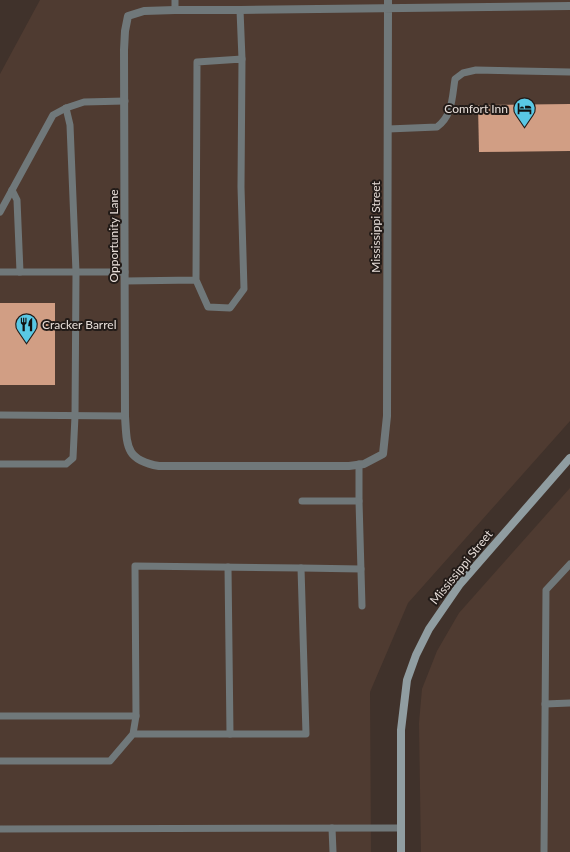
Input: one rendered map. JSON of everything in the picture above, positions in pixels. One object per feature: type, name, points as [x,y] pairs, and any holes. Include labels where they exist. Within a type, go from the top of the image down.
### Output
[{"type":"street","points":[[175,10],[240,10],[388,4],[570,6]]},
{"type":"street","name":"Mississippi Street","points":[[358,464],[364,464],[383,454],[387,416],[388,4]]},
{"type":"street","name":"Opportunity Lane","points":[[175,10],[144,11],[128,16],[125,31],[125,416],[127,440],[133,456],[145,463],[159,466],[349,466],[358,464]]},
{"type":"street","name":"Mississippi Street","points":[[400,852],[401,730],[407,680],[416,655],[429,629],[460,584],[570,458]]},
{"type":"lane","points":[[175,0],[175,10]]},
{"type":"lane","points":[[240,10],[242,59],[241,187],[244,289],[230,308],[208,307],[196,280],[197,62],[242,59]]},
{"type":"lane","points":[[388,128],[437,127],[444,122],[450,110],[455,79],[463,73],[476,70],[570,72]]},
{"type":"lane","points":[[0,212],[53,115],[66,108],[84,102],[125,101]]},
{"type":"lane","points":[[0,464],[66,464],[73,458],[75,416],[76,272],[70,125],[66,108]]},
{"type":"lane","points":[[12,190],[17,200],[20,272]]},
{"type":"lane","points":[[0,272],[125,272]]},
{"type":"lane","points":[[125,281],[196,280]]},
{"type":"lane","points":[[0,415],[125,416]]},
{"type":"lane","points":[[358,464],[362,606]]},
{"type":"lane","points":[[302,501],[359,501]]},
{"type":"lane","points":[[544,852],[546,590],[570,564]]},
{"type":"lane","points":[[0,761],[110,761],[133,734],[136,716],[135,566],[361,569]]},
{"type":"lane","points":[[228,567],[230,734]]},
{"type":"lane","points":[[133,734],[306,734],[301,568]]},
{"type":"lane","points":[[545,704],[570,703]]},
{"type":"lane","points":[[0,716],[136,716]]},
{"type":"lane","points":[[332,828],[332,852]]},
{"type":"lane","points":[[0,829],[400,828]]},
{"type":"shaded area","points":[[40,0],[570,0],[570,421],[408,603],[370,692],[371,852],[0,852],[0,74]]},
{"type":"shaded area","points":[[570,488],[570,852],[421,852],[419,723],[422,689],[437,651],[459,613]]},
{"type":"building","name":"Comfort Inn","points":[[570,104],[570,151],[479,152],[478,105]]},
{"type":"building","name":"Cracker Barrel","points":[[0,303],[55,303],[55,385],[0,385]]},
{"type":"place","name":"Comfort Inn","points":[[524,128]]},
{"type":"place","name":"Cracker Barrel","points":[[27,344]]}]
